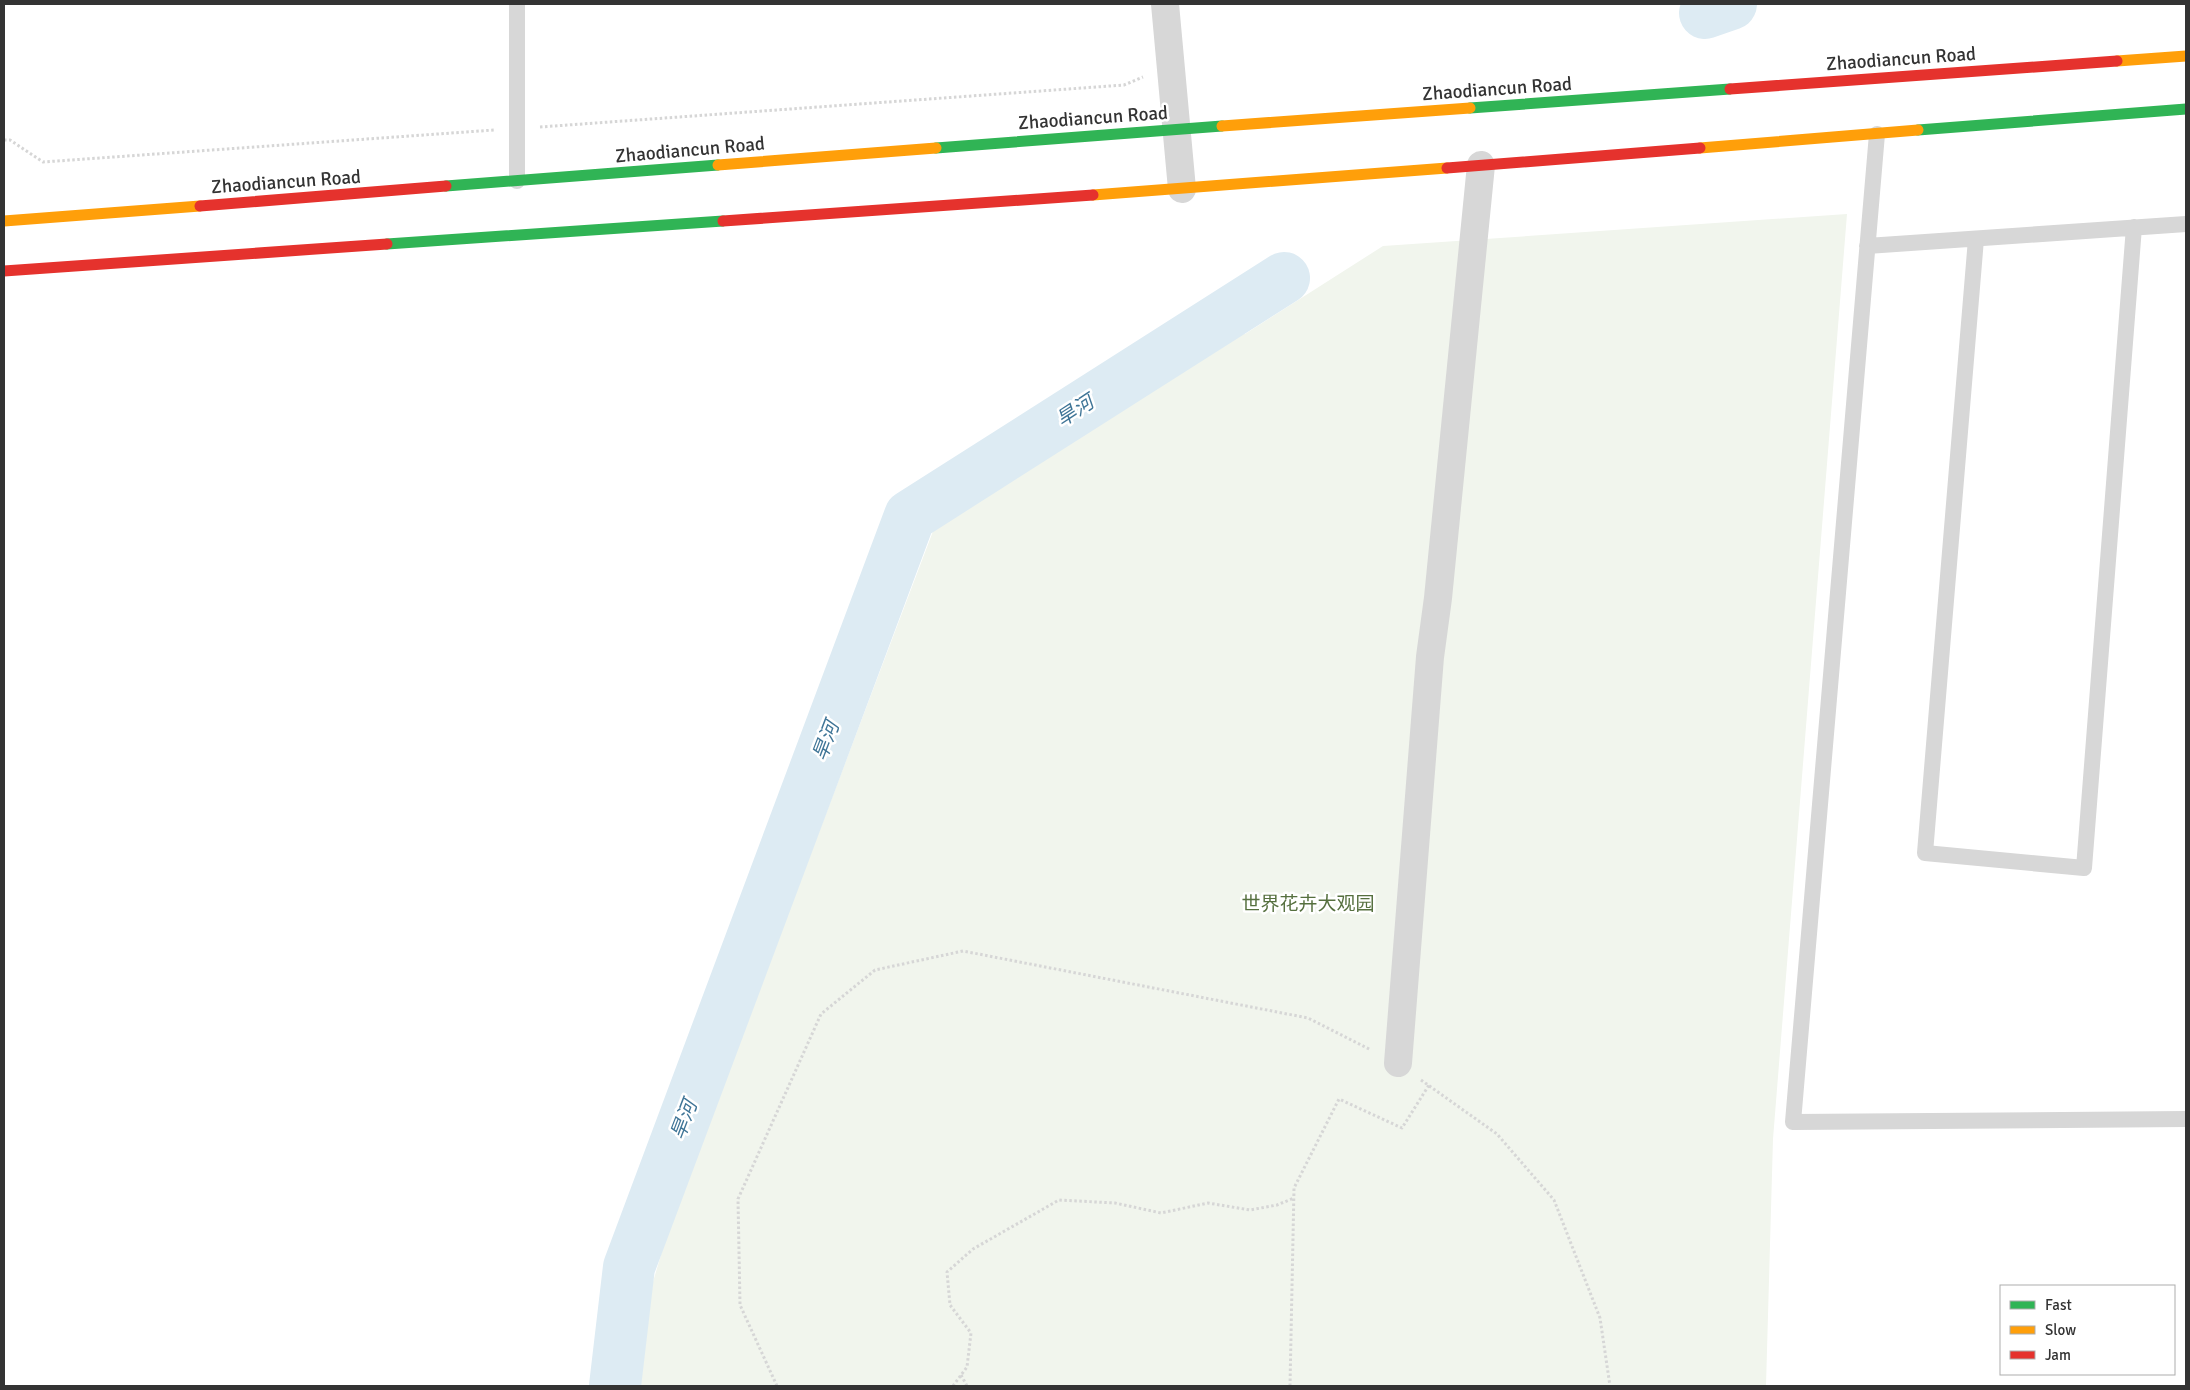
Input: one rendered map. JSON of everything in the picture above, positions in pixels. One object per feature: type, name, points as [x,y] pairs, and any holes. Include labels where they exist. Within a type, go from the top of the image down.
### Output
[{"type":"main road","name":"Zhaodiancun Road","points":[[4,221],[1176,129],[2186,56]]},
{"type":"main road","points":[[4,271],[1182,189],[2186,110]]},
{"type":"street","points":[[1165,4],[1182,189]]},
{"type":"street","points":[[1398,1063],[1430,657],[1438,598],[1481,165]]},
{"type":"lane","points":[[517,4],[517,181]]},
{"type":"lane","points":[[1877,134],[1793,1122],[2186,1119]]},
{"type":"lane","points":[[1867,246],[2186,224]]},
{"type":"lane","points":[[1976,239],[1926,853],[2084,868],[2134,227]]},
{"type":"path","points":[[4,140],[10,140],[43,162],[1124,85],[1171,64]]},
{"type":"path","points":[[777,1386],[740,1305],[738,1199],[821,1014],[875,970],[963,951],[1308,1018],[1398,1063],[1497,1134],[1554,1200],[1600,1318],[1610,1386]]},
{"type":"path","points":[[1290,1386],[1294,1188],[1339,1099],[1402,1128],[1428,1085]]},
{"type":"path","points":[[953,1386],[967,1367],[971,1333],[950,1305],[948,1272],[973,1249],[1059,1200],[1115,1203],[1161,1213],[1208,1203],[1250,1210],[1277,1206],[1294,1198]]},
{"type":"path","points":[[961,1375],[967,1386]]},
{"type":"green space","name":"世界花卉大观园","points":[[1847,214],[1773,1139],[1766,1386],[622,1386],[669,1228],[935,526],[1136,343],[1245,334],[1383,246]]},
{"type":"waterway","name":"旱河","points":[[1705,13],[1731,4]]},
{"type":"waterway","name":"旱河","points":[[615,1386],[629,1267],[910,516],[1284,278]]},
{"type":"traffic: fast","points":[[1470,108],[1730,89]]},
{"type":"traffic: fast","points":[[1918,130],[2186,109]]},
{"type":"traffic: fast","points":[[936,148],[1222,126]]},
{"type":"traffic: fast","points":[[446,186],[718,165]]},
{"type":"traffic: fast","points":[[387,244],[723,221]]},
{"type":"traffic: slow","points":[[2117,61],[2186,56]]},
{"type":"traffic: slow","points":[[1222,126],[1470,108]]},
{"type":"traffic: slow","points":[[1700,148],[1918,130]]},
{"type":"traffic: slow","points":[[718,165],[936,148]]},
{"type":"traffic: slow","points":[[1093,195],[1447,168]]},
{"type":"traffic: slow","points":[[4,221],[200,206]]},
{"type":"traffic: jam","points":[[1730,89],[2117,61]]},
{"type":"traffic: jam","points":[[1447,168],[1700,148]]},
{"type":"traffic: jam","points":[[200,206],[446,186]]},
{"type":"traffic: jam","points":[[723,221],[1093,195]]},
{"type":"traffic: jam","points":[[4,271],[387,244]]}]
